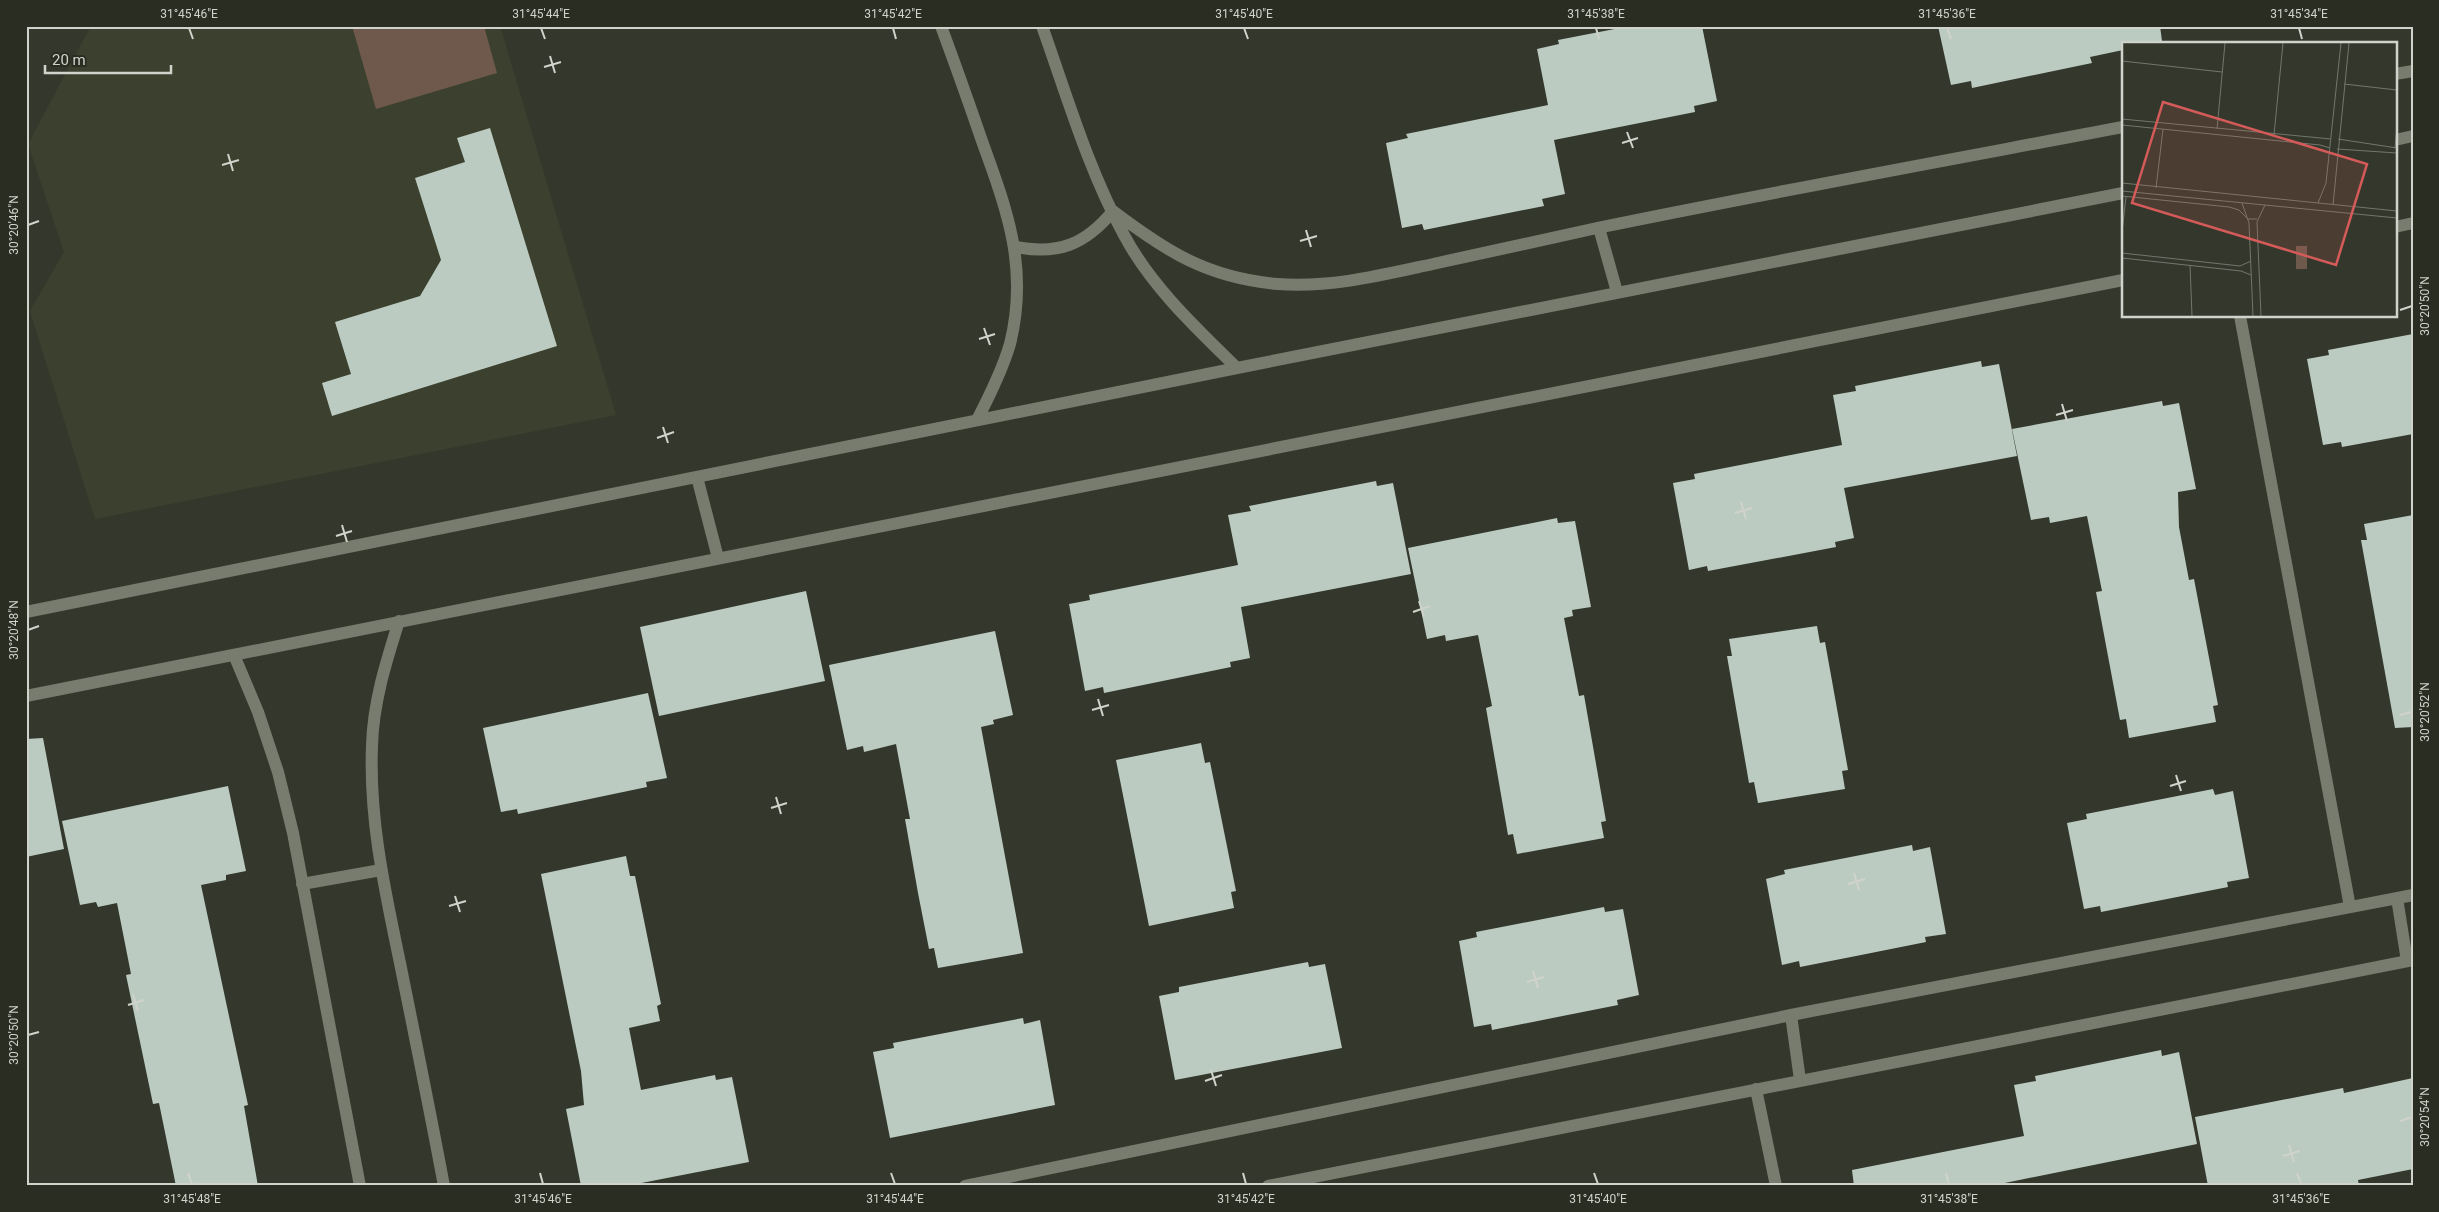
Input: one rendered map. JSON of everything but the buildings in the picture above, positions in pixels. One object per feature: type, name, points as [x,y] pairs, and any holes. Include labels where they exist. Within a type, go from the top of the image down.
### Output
[{"type":"street","points":[[941,26],[1008,213],[1015,247],[1016,306],[1010,343],[998,380],[977,420]]},
{"type":"street","points":[[1042,26],[1093,169],[1124,236],[1164,292],[1196,328],[1237,368]]},
{"type":"street","points":[[2396,74],[2413,71]]},
{"type":"street","points":[[1113,211],[1157,244],[1186,260],[1242,279],[1280,284],[1322,284],[1364,279],[1599,228],[2122,127]]},
{"type":"street","points":[[2396,140],[2413,136]]},
{"type":"street","points":[[26,612],[1617,292],[2122,193]]},
{"type":"street","points":[[1015,247],[1037,251],[1067,246],[1081,240],[1099,228],[1113,211]]},
{"type":"street","points":[[2396,226],[2413,223]]},
{"type":"street","points":[[1599,228],[1617,292]]},
{"type":"street","points":[[26,696],[2122,280]]},
{"type":"street","points":[[2240,318],[2350,907]]},
{"type":"street","points":[[697,477],[718,558]]},
{"type":"street","points":[[399,621],[386,662],[377,702],[372,745],[371,786],[381,870],[444,1186]]},
{"type":"street","points":[[234,655],[258,712],[278,772],[293,833],[360,1186]]},
{"type":"street","points":[[302,884],[381,870]]},
{"type":"street","points":[[965,1186],[1791,1015],[2413,895]]},
{"type":"street","points":[[1268,1186],[2410,961],[2397,898]]},
{"type":"street","points":[[1791,1015],[1800,1080]]},
{"type":"street","points":[[1756,1089],[1776,1186]]},
{"type":"shaded area","points":[[91,26],[500,26],[616,415],[95,519],[30,311],[64,252],[28,144]]},
{"type":"shaded area","points":[[352,26],[484,26],[497,73],[376,109]]}]
